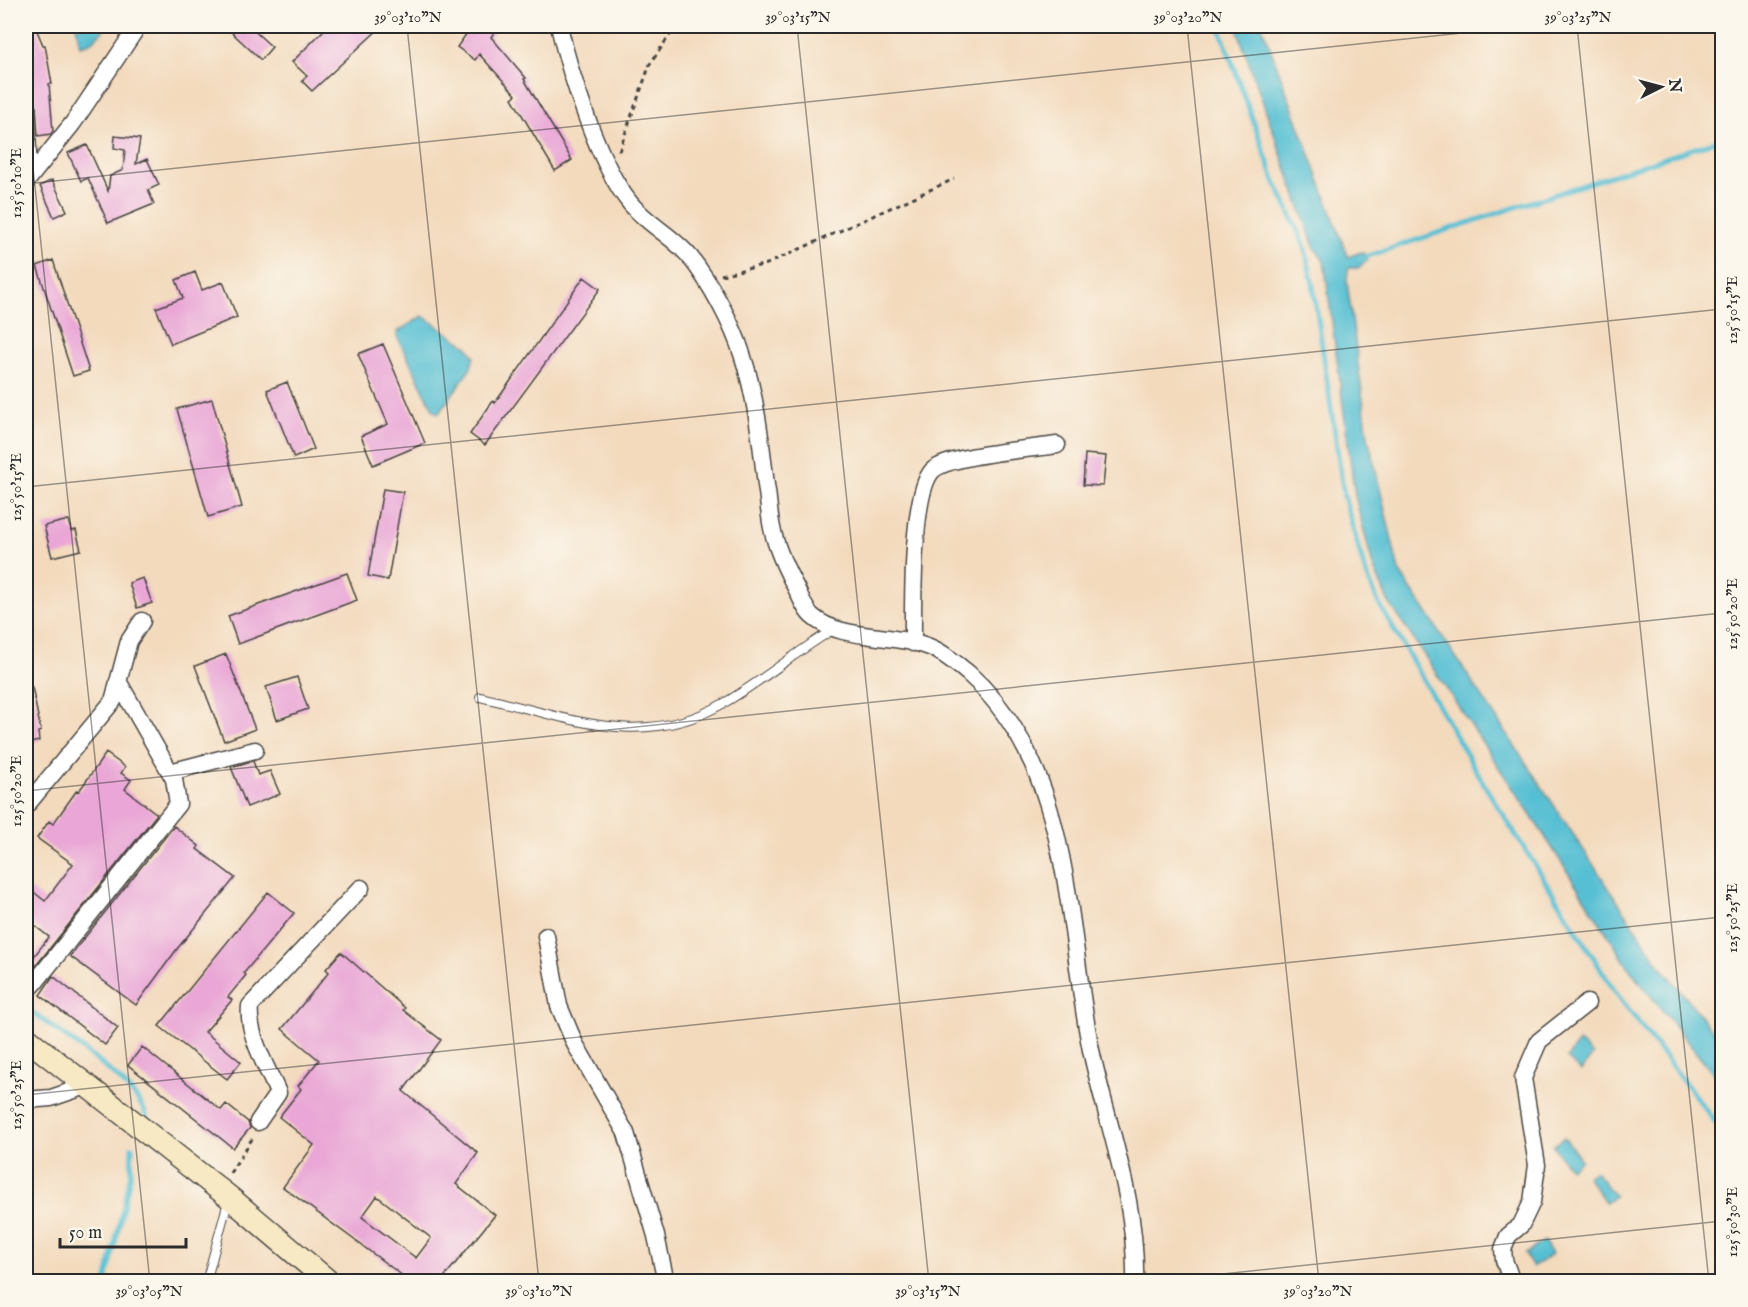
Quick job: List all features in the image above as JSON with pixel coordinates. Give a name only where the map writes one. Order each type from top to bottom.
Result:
[{"type":"street","points":[[27,180],[73,123],[138,26]]},
{"type":"street","points":[[559,26],[569,69],[612,173],[632,206],[690,256],[734,333],[743,357],[761,446],[773,534],[786,571],[810,615],[834,629],[933,648],[966,671],[998,703],[1023,741],[1051,811],[1083,1009],[1095,1066],[1128,1191],[1135,1237],[1135,1281]]},
{"type":"street","points":[[26,105],[27,180]]},
{"type":"street","points":[[913,644],[914,574],[923,492],[933,471],[951,460],[1057,445]]},
{"type":"street","points":[[26,806],[113,701],[129,641],[142,621]]},
{"type":"street","points":[[33,985],[178,804],[174,779],[118,681]]},
{"type":"street","points":[[170,772],[255,750]]},
{"type":"street","points":[[258,1122],[278,1093],[257,1045],[249,1016],[250,1006],[361,888]]},
{"type":"street","points":[[546,936],[559,1006],[575,1044],[626,1133],[656,1236],[666,1281]]},
{"type":"street","points":[[1512,1281],[1504,1260],[1503,1249],[1508,1236],[1521,1224],[1532,1202],[1537,1165],[1523,1078],[1539,1041],[1587,1003]]},
{"type":"street","points":[[26,1038],[224,1193],[330,1281]]},
{"type":"street","points":[[26,1100],[51,1098],[86,1086]]},
{"type":"lane","points":[[480,697],[582,723],[640,730],[685,722],[724,703],[795,652],[834,629]]},
{"type":"lane","points":[[206,1281],[224,1193]]},
{"type":"path","points":[[612,173],[650,64],[676,26]]},
{"type":"path","points":[[694,264],[721,275],[767,264],[954,179]]},
{"type":"path","points":[[224,1193],[253,1139],[258,1122]]},
{"type":"water","points":[[76,26],[108,26],[90,43],[80,46]]},
{"type":"water","points":[[1236,26],[1262,26],[1348,257],[1361,252],[1368,260],[1358,268],[1348,268],[1347,282],[1368,437],[1399,571],[1659,964],[1722,1042],[1722,1085],[1631,971],[1542,832],[1388,601],[1373,566],[1355,496],[1324,261],[1314,247]]},
{"type":"water","points":[[423,316],[468,347],[474,356],[471,368],[439,413],[434,411],[397,336],[397,332]]},
{"type":"water","points":[[1579,1042],[1593,1055],[1581,1071],[1567,1058]]},
{"type":"water","points":[[1564,1137],[1581,1160],[1570,1169],[1553,1146]]},
{"type":"water","points":[[1595,1171],[1615,1196],[1606,1203],[1587,1177]]},
{"type":"water","points":[[1544,1241],[1552,1254],[1533,1267],[1525,1254]]},
{"type":"building","points":[[26,26],[35,26],[45,45],[52,84],[49,84],[53,131],[51,134],[38,136],[36,105],[31,96],[26,60]]},
{"type":"building","points":[[225,26],[249,26],[272,47],[261,60]]},
{"type":"building","points":[[328,26],[382,26],[312,91],[302,81],[307,76],[292,62]]},
{"type":"building","points":[[472,26],[499,26],[491,37],[526,78],[524,79],[572,160],[555,171],[512,98],[516,95],[479,54],[475,60],[457,47]]},
{"type":"building","points":[[115,136],[140,139],[136,164],[147,159],[159,185],[148,190],[154,204],[108,223],[88,178],[81,181],[68,153],[87,145],[108,191],[110,176],[123,170],[125,150],[114,148]]},
{"type":"building","points":[[52,180],[67,211],[54,217],[40,186]]},
{"type":"building","points":[[53,260],[89,371],[73,376],[37,266]]},
{"type":"building","points":[[195,272],[202,290],[223,282],[237,317],[171,344],[156,308],[183,298],[176,280]]},
{"type":"building","points":[[584,277],[600,289],[485,445],[470,434],[493,401],[495,403]]},
{"type":"building","points":[[383,344],[425,443],[373,465],[361,436],[388,424],[358,354]]},
{"type":"building","points":[[287,382],[314,449],[294,458],[267,390]]},
{"type":"building","points":[[212,399],[242,507],[208,517],[177,409]]},
{"type":"building","points":[[1085,454],[1106,456],[1103,486],[1083,485]]},
{"type":"building","points":[[383,489],[403,492],[388,580],[368,576]]},
{"type":"building","points":[[69,520],[72,531],[76,530],[81,550],[52,557],[44,526]]},
{"type":"building","points":[[347,573],[357,600],[238,644],[228,616]]},
{"type":"building","points":[[143,578],[152,603],[137,608],[129,583]]},
{"type":"building","points":[[226,654],[255,729],[224,741],[195,666]]},
{"type":"building","points":[[297,677],[308,709],[277,720],[266,687]]},
{"type":"building","points":[[32,687],[41,731],[38,732],[39,741],[26,744],[26,688]]},
{"type":"building","points":[[106,753],[125,767],[121,773],[131,780],[125,789],[157,814],[26,978],[26,954],[32,959],[49,937],[26,919],[26,886],[45,901],[73,864],[37,838],[49,821],[53,824]]},
{"type":"building","points":[[253,761],[258,775],[270,771],[280,794],[247,807],[231,767]]},
{"type":"building","points":[[174,826],[199,846],[197,849],[235,878],[177,949],[136,1005],[70,956]]},
{"type":"building","points":[[268,892],[294,913],[244,973],[246,975],[228,997],[232,1000],[205,1032],[241,1062],[227,1079],[159,1026]]},
{"type":"building","points":[[341,952],[405,1008],[403,1010],[441,1040],[403,1091],[478,1153],[456,1184],[495,1215],[441,1281],[398,1281],[403,1276],[283,1187],[314,1145],[279,1117],[301,1089],[298,1086],[319,1060],[282,1029],[329,972],[326,969]],"holes":[[[377,1196],[431,1238],[416,1258],[362,1217]]]},
{"type":"building","points":[[53,976],[118,1028],[105,1045],[40,995]]},
{"type":"building","points":[[142,1047],[221,1110],[226,1104],[248,1122],[250,1128],[233,1148],[128,1065]]},
{"type":"waterway","points":[[1219,26],[1274,179],[1304,244],[1313,285],[1344,496],[1364,568],[1378,602],[1488,791],[1616,993],[1722,1131]]},
{"type":"waterway","points":[[1359,259],[1722,139]]},
{"type":"waterway","points":[[26,1008],[75,1043],[114,1075],[142,1106],[147,1119]]},
{"type":"waterway","points":[[106,1282],[131,1173],[132,1147]]}]
